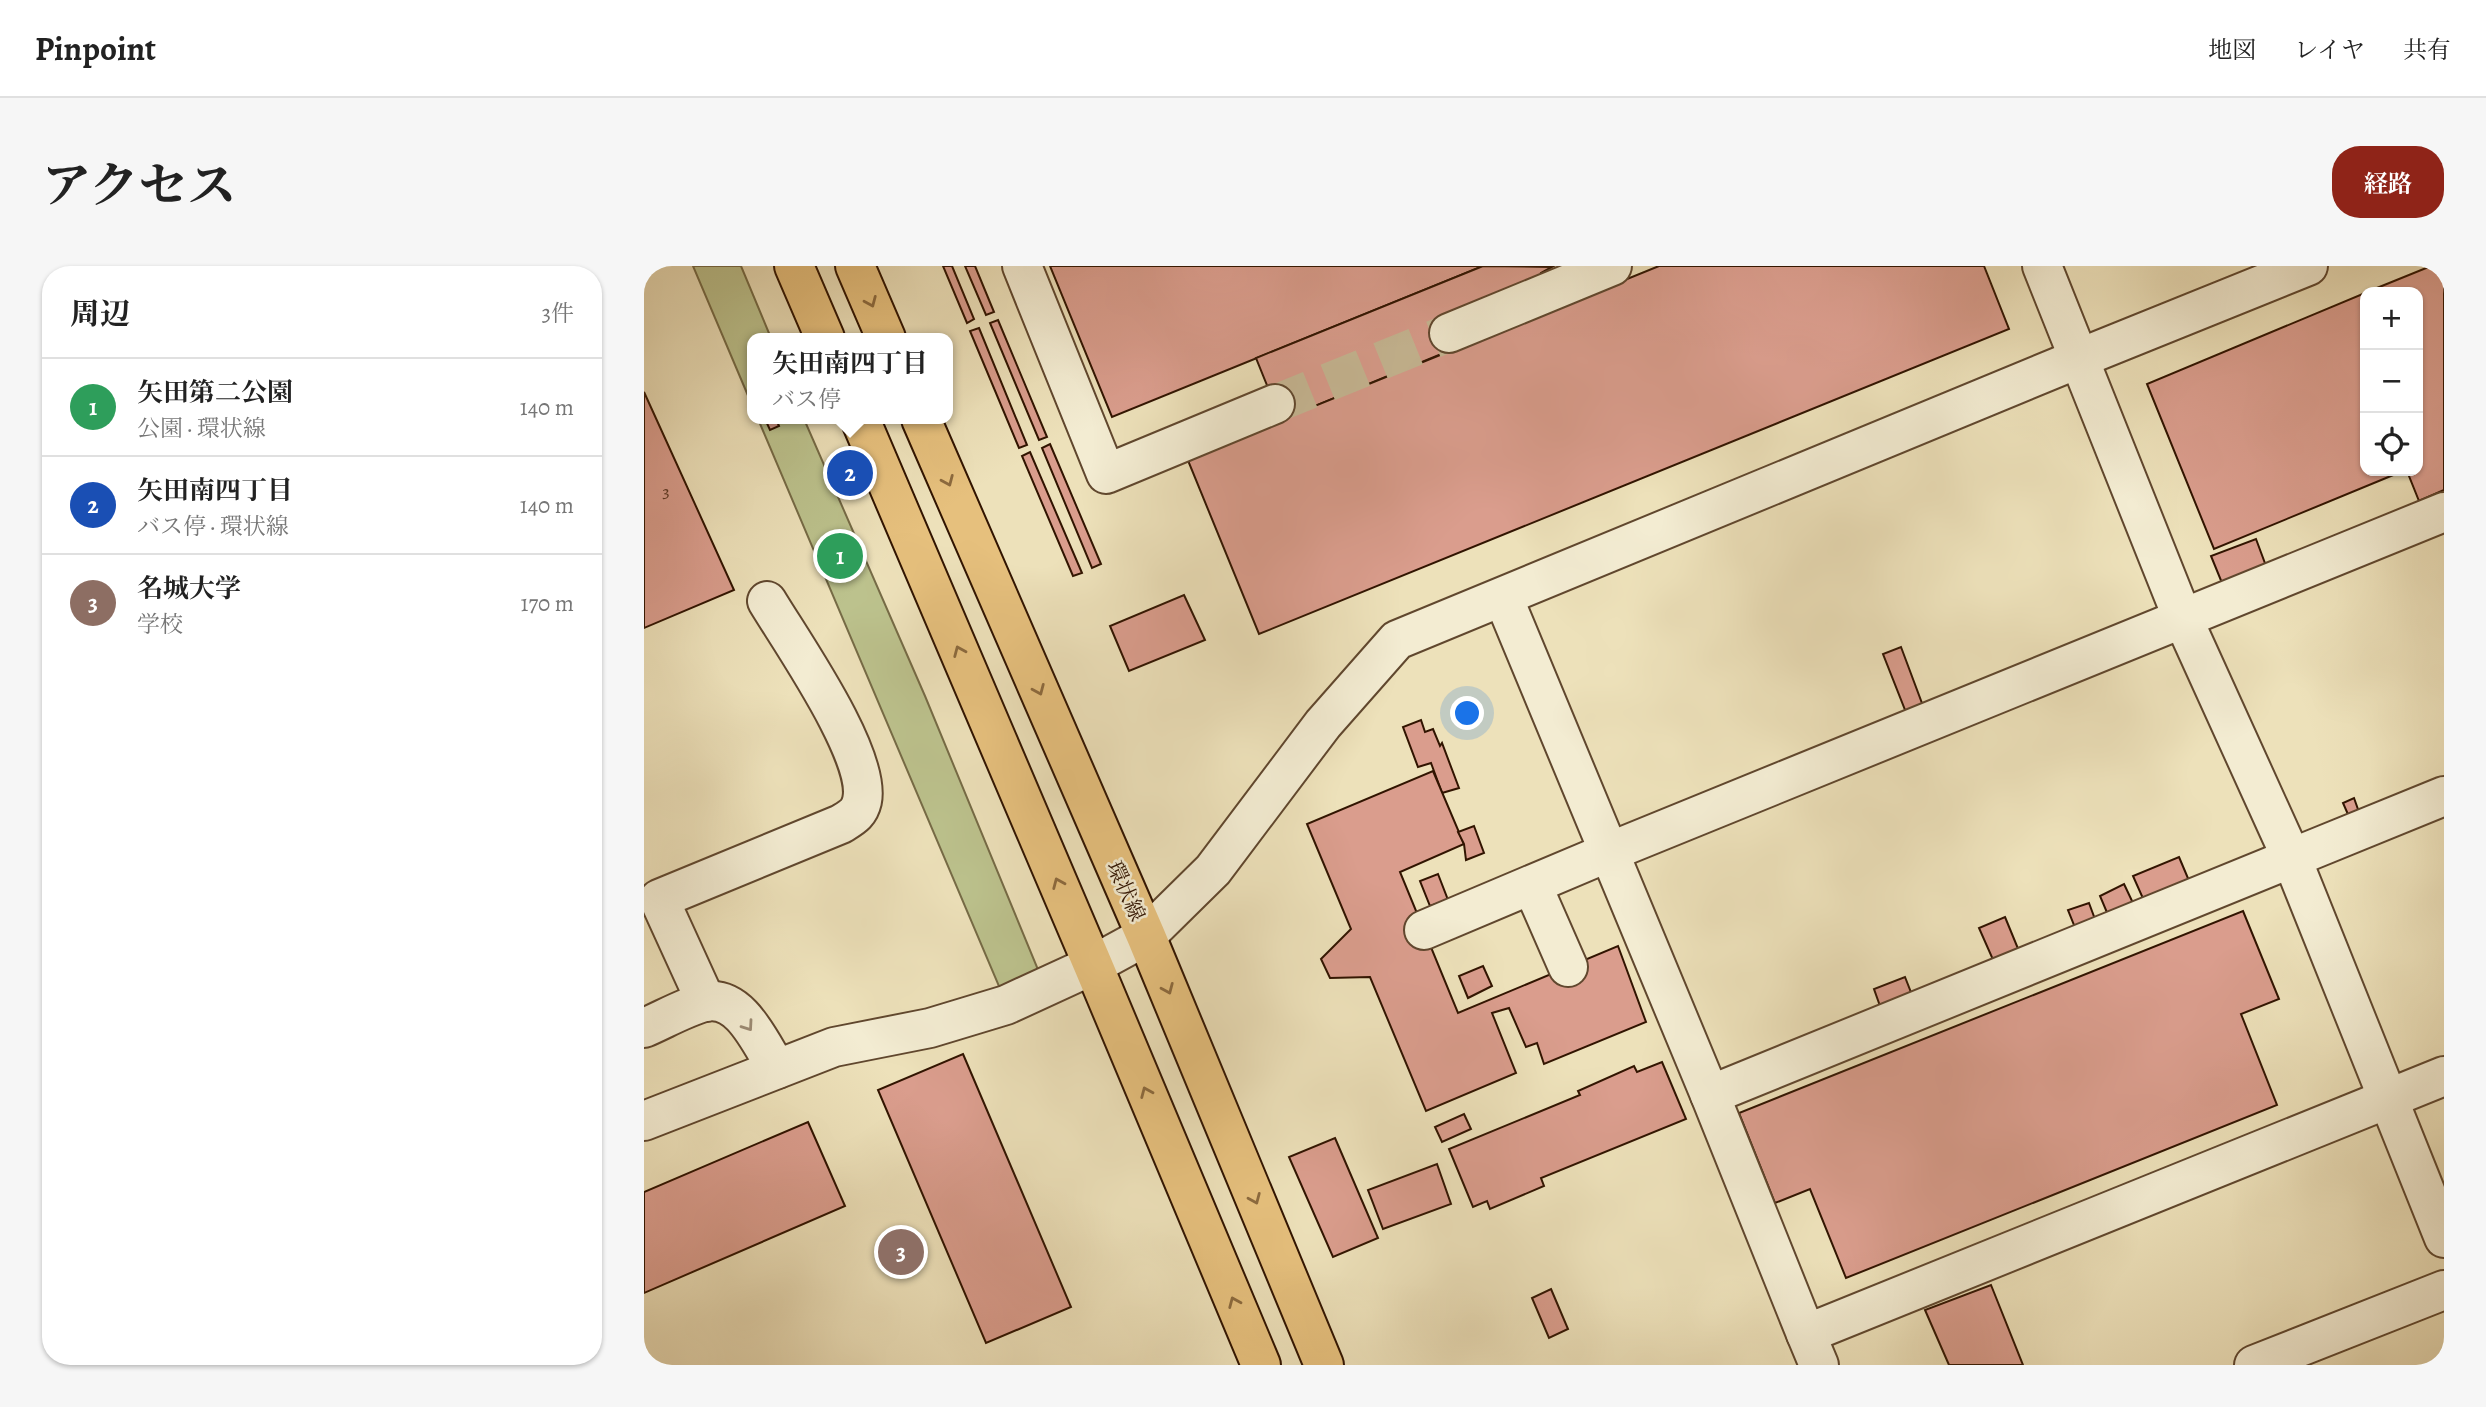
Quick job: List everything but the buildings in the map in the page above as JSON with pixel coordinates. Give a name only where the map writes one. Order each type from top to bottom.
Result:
[{"type":"main road","points":[[794,266],[823,333]]},
{"type":"main road","points":[[855,266],[884,333]]},
{"type":"main road","points":[[862,424],[1261,1365]]},
{"type":"main road","name":"環状線","points":[[923,424],[1146,936],[1324,1365]]},
{"type":"street","points":[[1022,266],[1106,474],[1275,404]]},
{"type":"street","points":[[1450,333],[1612,266]]},
{"type":"street","points":[[2042,266],[2183,619],[2292,859],[2441,1223]]},
{"type":"street","points":[[838,1068],[930,1028],[1006,1004],[1093,965],[1146,936],[1213,870],[1323,724],[1397,640],[2308,266]]},
{"type":"street","points":[[1424,930],[2444,512]]},
{"type":"street","points":[[1503,597],[1710,1095],[1812,1349],[2444,1076]]},
{"type":"street","points":[[706,1002],[659,899],[841,824],[857,814],[863,799],[862,780],[854,755],[817,679],[767,601]]},
{"type":"street","points":[[1710,1095],[2444,796]]},
{"type":"street","points":[[1532,885],[1568,967]]},
{"type":"street","points":[[644,1028],[706,1002],[722,1002],[734,1007],[777,1069]]},
{"type":"street","points":[[644,1121],[834,1047],[930,1028]]},
{"type":"street","points":[[2254,1365],[2444,1290]]},
{"type":"green space","points":[[693,266],[741,266],[769,333],[747,333],[747,393]]},
{"type":"green space","points":[[760,424],[806,424],[925,696],[1039,972],[1001,991]]},
{"type":"tunnel","points":[[1275,404],[1449,333]]},
{"type":"place","name":"矢田南四丁目","points":[[850,473]]},
{"type":"place","name":"矢田第二公園","points":[[840,556]]},
{"type":"place","name":"名城大学","points":[[901,1252]]}]
